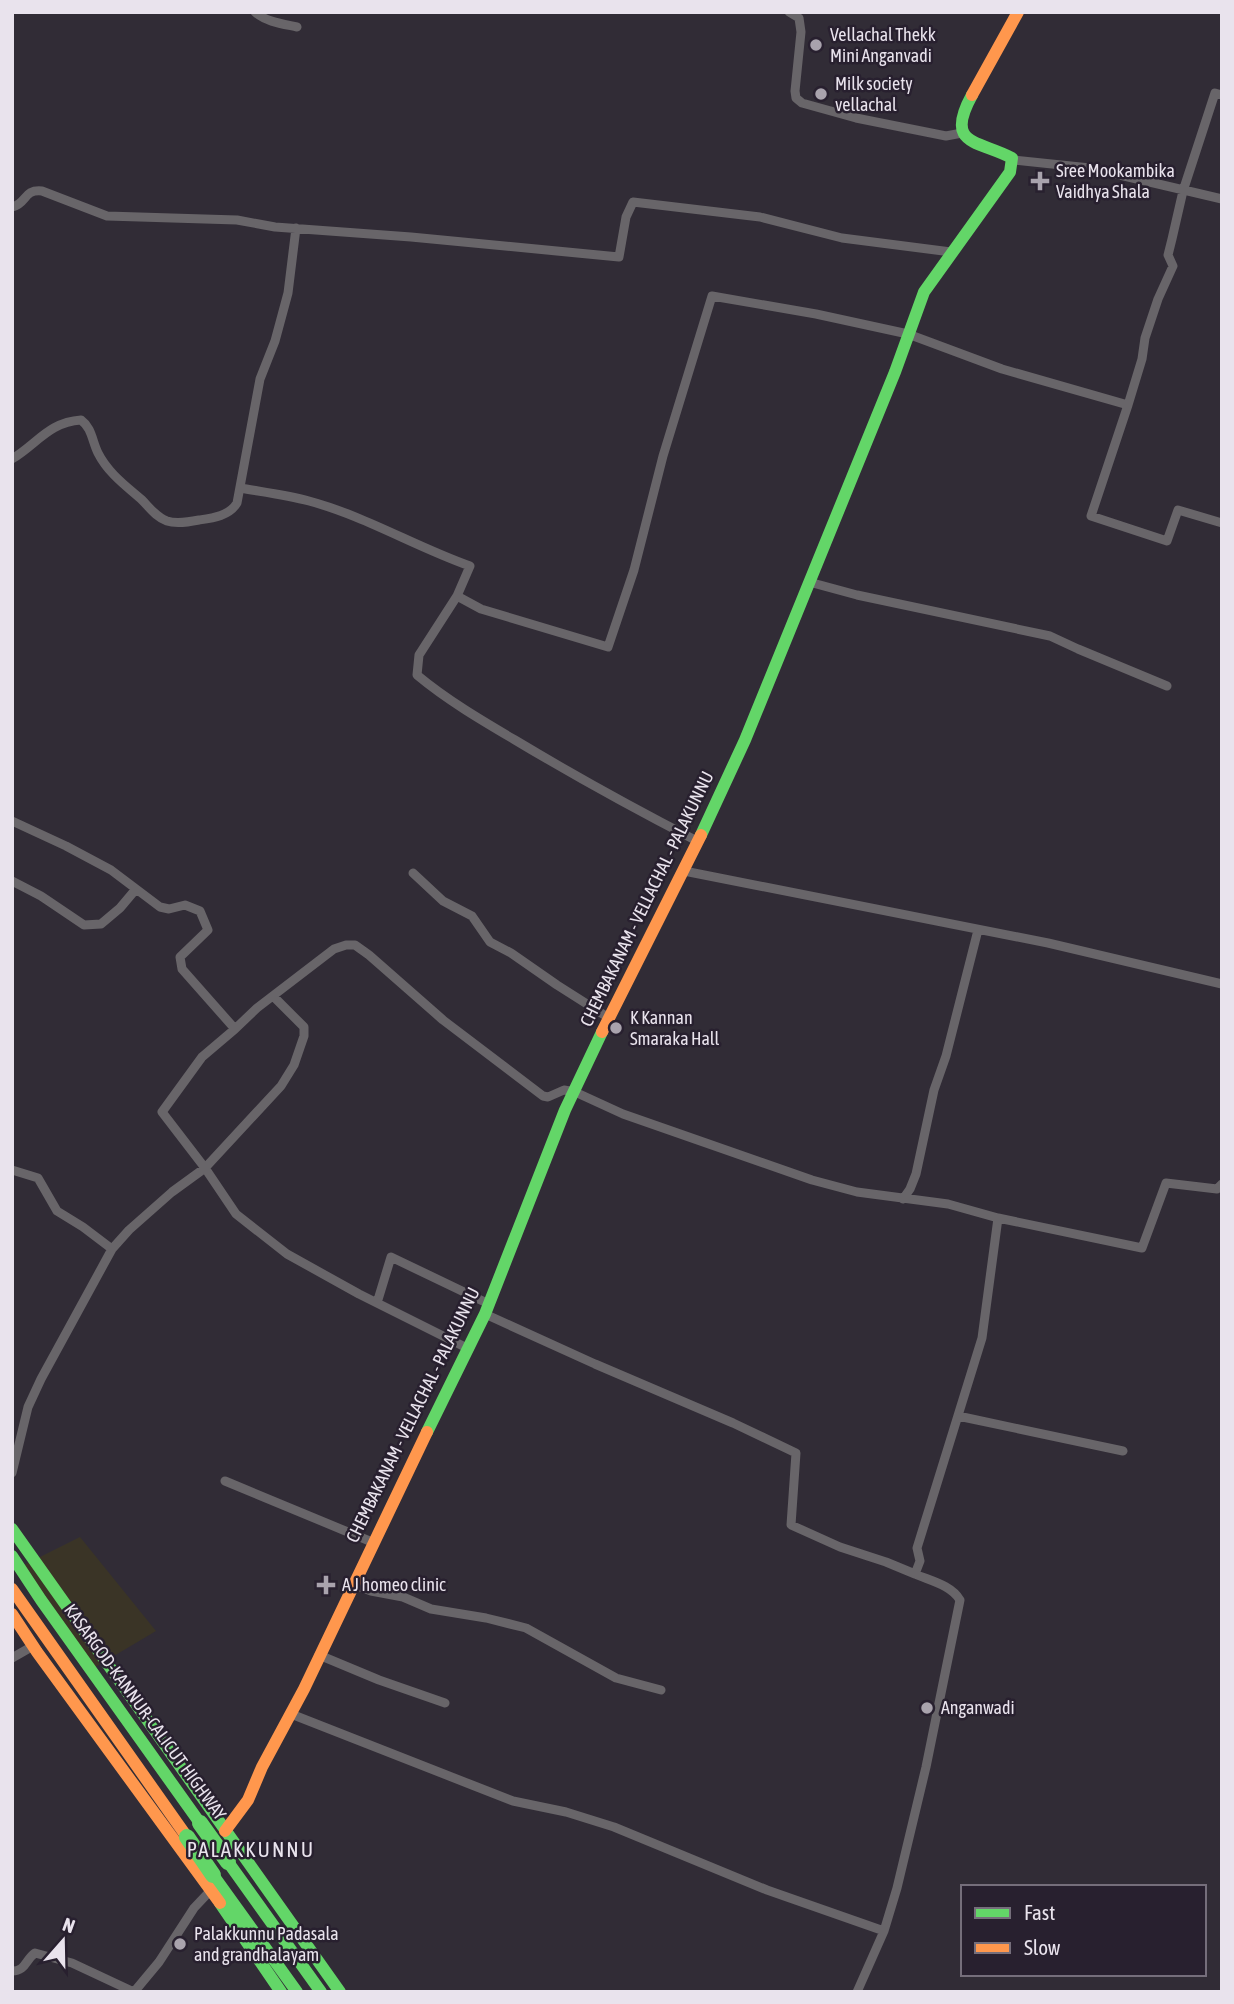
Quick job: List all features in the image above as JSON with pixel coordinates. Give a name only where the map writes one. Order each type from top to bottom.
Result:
[{"type":"main road","points":[[1013,160],[1007,155],[969,142],[962,133],[960,124],[963,111],[1018,12]]},
{"type":"main road","name":"CHEMBAKANAM - VELLACHAL - PALAKUNNU","points":[[225,1831],[248,1800],[262,1767],[329,1638],[352,1584],[436,1411],[469,1349],[555,1133],[609,1018],[684,872],[745,740],[842,505],[924,292],[1002,184],[1010,172],[1013,160]]},
{"type":"main road","points":[[12,1530],[340,1992]]},
{"type":"main road","name":"KASARGOD-KANNUR-CALICUT HIGHWAY","points":[[12,1556],[321,1992]]},
{"type":"main road","name":"KASARGOD-KANNUR-CALICUT HIGHWAY","points":[[12,1589],[187,1837],[212,1882],[297,1992]]},
{"type":"main road","points":[[12,1614],[33,1646],[212,1882],[281,1992]]},
{"type":"street","points":[[255,12],[269,20],[297,27]]},
{"type":"street","points":[[789,12],[799,18],[801,32],[795,91],[796,98],[802,103],[856,118],[946,136],[962,133]]},
{"type":"street","points":[[1222,95],[1215,93],[1183,191],[1168,255],[1173,266],[1149,325],[1128,405],[1091,516],[1167,541],[1178,510],[1222,523]]},
{"type":"street","points":[[1013,160],[1090,168],[1222,199]]},
{"type":"street","points":[[12,207],[18,206],[33,190],[107,216],[237,220],[275,227],[619,257],[626,217],[633,202],[760,217],[842,238],[951,252]]},
{"type":"street","points":[[12,459],[58,425],[81,420],[85,422],[92,434],[96,450],[112,473],[159,517],[169,522],[188,522],[217,517],[233,510],[237,503],[260,379],[275,341],[288,293],[296,228]]},
{"type":"street","points":[[457,596],[481,609],[608,647],[634,570],[663,456],[712,296],[816,314],[908,334],[1002,369],[1128,405]]},
{"type":"street","points":[[240,488],[310,502],[354,517],[470,566],[457,596],[419,655],[417,675],[439,694],[543,757],[697,841]]},
{"type":"street","points":[[809,582],[857,595],[1050,636],[1167,686]]},
{"type":"street","points":[[12,821],[111,870],[160,907],[169,909],[185,905],[200,911],[208,930],[180,957],[182,969],[235,1028]]},
{"type":"street","points":[[684,872],[1048,943],[1222,984]]},
{"type":"street","points":[[413,873],[443,901],[472,916],[490,943],[512,953],[609,1018]]},
{"type":"street","points":[[12,881],[41,895],[84,925],[101,924],[120,908],[136,889]]},
{"type":"street","points":[[903,1199],[916,1174],[934,1090],[946,1056],[978,930]]},
{"type":"street","points":[[469,1349],[287,1254],[236,1214],[162,1112],[202,1057],[257,1008],[334,949],[346,945],[355,945],[369,955],[443,1020],[543,1096],[548,1097],[564,1090],[575,1092],[623,1114],[812,1180],[857,1192],[948,1203],[998,1218],[1142,1248],[1166,1183],[1217,1189],[1222,1184]]},
{"type":"street","points":[[12,1473],[28,1408],[40,1379],[112,1250],[129,1230],[172,1192],[205,1168],[281,1086],[294,1065],[304,1036],[304,1027],[273,996]]},
{"type":"street","points":[[12,1170],[38,1178],[57,1212],[83,1227],[112,1250]]},
{"type":"street","points":[[915,1574],[920,1561],[917,1548],[982,1338],[998,1218]]},
{"type":"street","points":[[377,1303],[391,1257],[487,1309],[796,1453],[791,1525],[956,1593],[960,1600],[926,1767],[897,1888],[884,1931],[857,1992]]},
{"type":"street","points":[[958,1416],[1123,1451]]},
{"type":"street","points":[[225,1481],[372,1542]]},
{"type":"street","points":[[352,1584],[403,1597],[431,1609],[526,1628],[616,1678],[661,1690]]},
{"type":"street","points":[[12,1658],[33,1646]]},
{"type":"street","points":[[319,1655],[445,1703]]},
{"type":"street","points":[[291,1714],[472,1786],[513,1801],[566,1812],[614,1827],[767,1890],[884,1931]]},
{"type":"street","points":[[12,1971],[19,1971],[35,1953],[72,1963],[134,1992],[159,1962],[212,1882]]},
{"type":"shaded area","points":[[80,1537],[156,1631],[92,1669],[20,1567]]},
{"type":"traffic: fast","points":[[701,835],[745,740],[895,372],[924,292],[1010,172],[1012,158],[977,144],[963,133],[964,112],[972,95]]},
{"type":"traffic: fast","points":[[427,1432],[485,1314],[565,1110],[602,1032]]},
{"type":"traffic: fast","points":[[12,1529],[340,1992]]},
{"type":"traffic: fast","points":[[12,1556],[200,1823]]},
{"type":"traffic: fast","points":[[200,1823],[228,1862]]},
{"type":"traffic: fast","points":[[187,1837],[213,1875]]},
{"type":"traffic: fast","points":[[228,1862],[321,1992]]},
{"type":"traffic: fast","points":[[213,1875],[297,1992]]},
{"type":"traffic: fast","points":[[220,1903],[281,1992]]},
{"type":"traffic: slow","points":[[972,95],[1018,12]]},
{"type":"traffic: slow","points":[[602,1032],[701,835]]},
{"type":"traffic: slow","points":[[225,1831],[248,1800],[427,1432]]},
{"type":"traffic: slow","points":[[12,1589],[187,1837]]},
{"type":"traffic: slow","points":[[12,1614],[220,1903]]},
{"type":"place","name":"Vellachal Thekk Mini Anganvadi","points":[[816,45]]},
{"type":"place","name":"Milk society vellachal","points":[[821,94]]},
{"type":"place","name":"Sree Mookambika Vaidhya Shala","points":[[1040,181]]},
{"type":"place","name":"K Kannan Smaraka Hall","points":[[616,1028]]},
{"type":"place","name":"A J homeo clinic","points":[[326,1585]]},
{"type":"place","name":"Anganwadi","points":[[927,1708]]},
{"type":"place","name":"Palakkunnu Padasala and grandhalayam","points":[[180,1944]]},
{"type":"district","name":"PALAKKUNNU","points":[[251,1850]]}]
